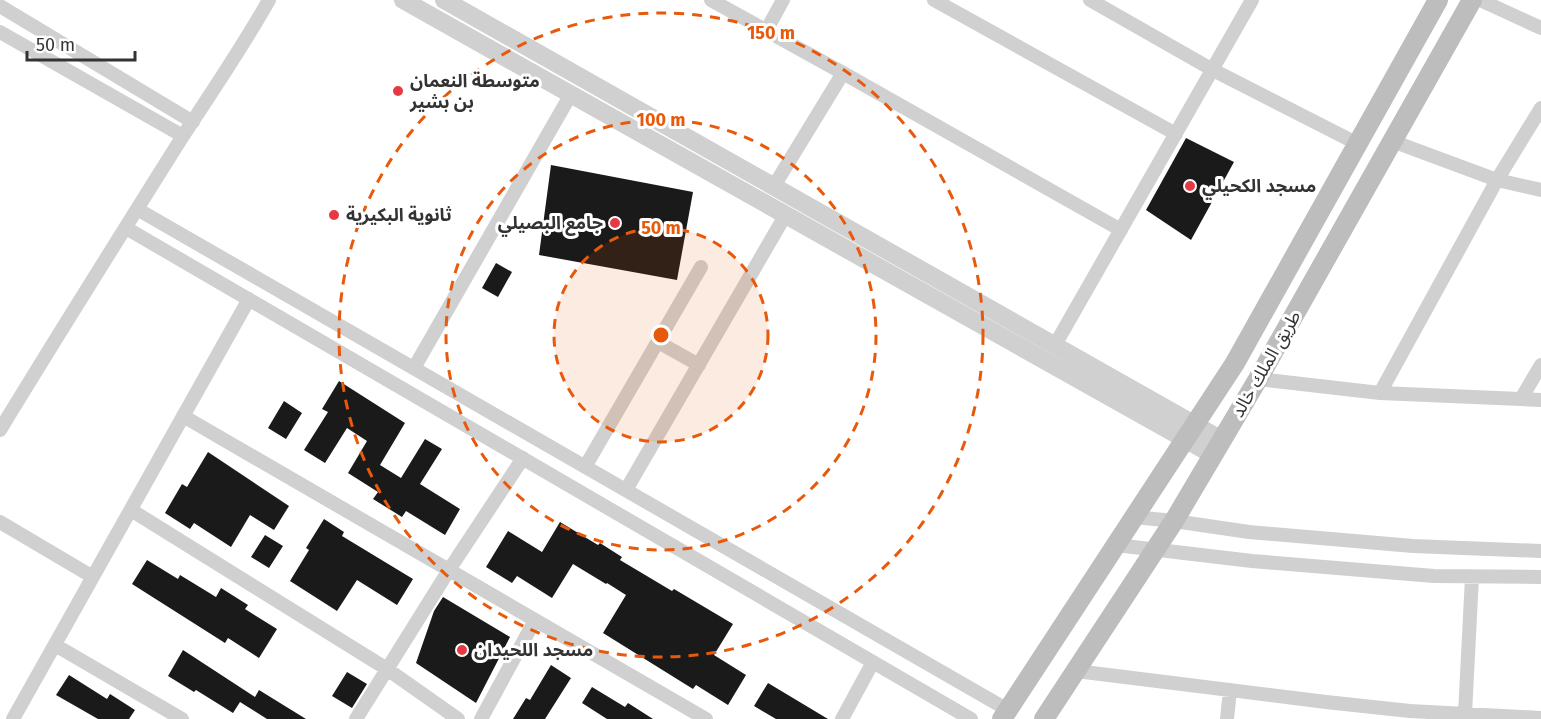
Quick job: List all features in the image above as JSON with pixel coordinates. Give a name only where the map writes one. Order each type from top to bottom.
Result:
[{"type":"main road","points":[[1005,714],[1234,363],[1438,0]]},
{"type":"main road","name":"طريق الملك خالد","points":[[1044,719],[1174,521],[1218,448],[1472,0]]},
{"type":"street","points":[[0,430],[4,415],[249,36],[269,0]]},
{"type":"street","points":[[403,0],[786,214],[1190,431]]},
{"type":"street","points":[[444,0],[1055,345],[1218,448]]},
{"type":"street","points":[[711,0],[1121,230]]},
{"type":"street","points":[[766,31],[783,0]]},
{"type":"street","points":[[934,0],[1176,134]]},
{"type":"street","points":[[1090,0],[1213,70],[1358,144]]},
{"type":"street","points":[[1480,0],[1541,28]]},
{"type":"street","points":[[1055,345],[1213,70],[1248,2]]},
{"type":"street","points":[[0,6],[193,122]]},
{"type":"street","points":[[0,32],[183,136]]},
{"type":"street","points":[[774,186],[843,73]]},
{"type":"street","points":[[414,368],[571,94]]},
{"type":"street","points":[[1380,393],[1497,180],[1541,108]]},
{"type":"street","points":[[1392,141],[1497,180],[1541,190]]},
{"type":"street","points":[[137,209],[585,466],[1005,714]]},
{"type":"street","points":[[626,490],[786,214]]},
{"type":"street","points":[[126,228],[971,719]]},
{"type":"street","points":[[585,466],[701,267]]},
{"type":"street","points":[[14,719],[249,299]]},
{"type":"street","points":[[658,342],[699,365]]},
{"type":"street","points":[[1521,399],[1541,365]]},
{"type":"street","points":[[1258,379],[1380,393],[1541,400]]},
{"type":"street","points":[[183,416],[706,719]]},
{"type":"street","points":[[356,719],[449,570],[523,458]]},
{"type":"street","points":[[131,510],[387,669],[458,719]]},
{"type":"street","points":[[1134,517],[1249,532],[1413,546],[1541,551]]},
{"type":"street","points":[[0,522],[93,577]]},
{"type":"street","points":[[1116,545],[1374,572],[1434,576],[1541,577]]},
{"type":"street","points":[[1465,714],[1472,577]]},
{"type":"street","points":[[481,719],[535,620]]},
{"type":"street","points":[[55,645],[182,719]]},
{"type":"street","points":[[842,719],[873,662]]},
{"type":"street","points":[[1076,671],[1410,711],[1541,718]]},
{"type":"street","points":[[1227,719],[1230,690]]},
{"type":"building","name":"مسجد الكحيلي","points":[[1186,138],[1234,162],[1191,240],[1146,210]]},
{"type":"building","name":"جامع البصيلي","points":[[551,165],[693,192],[677,280],[539,255]]},
{"type":"building","points":[[496,263],[512,272],[498,297],[482,288]]},
{"type":"building","points":[[339,381],[405,423],[380,465],[401,478],[425,439],[442,449],[420,484],[460,509],[445,535],[406,511],[402,517],[373,499],[378,492],[348,473],[367,441],[347,428],[325,463],[304,450],[328,412],[322,409]]},
{"type":"building","points":[[284,401],[302,413],[286,439],[268,428]]},
{"type":"building","points":[[208,452],[289,506],[274,530],[250,515],[231,547],[194,523],[190,529],[165,513],[182,484],[187,487]]},
{"type":"building","points":[[324,519],[344,532],[342,536],[413,579],[397,605],[357,580],[337,611],[290,581],[309,550],[306,548]]},
{"type":"building","points":[[560,522],[598,545],[600,543],[622,557],[620,560],[672,591],[674,589],[733,624],[714,655],[746,675],[728,705],[696,685],[693,689],[603,633],[626,595],[607,583],[573,564],[552,598],[517,576],[512,583],[486,567],[508,531],[542,552]]},
{"type":"building","points":[[265,535],[283,546],[269,568],[251,557]]},
{"type":"building","points":[[147,560],[178,579],[180,575],[216,597],[221,588],[248,605],[245,609],[277,629],[259,658],[228,638],[225,643],[132,584]]},
{"type":"building","name":"مسجد اللحيدان","points":[[443,597],[510,637],[476,703],[416,663],[434,611]]},
{"type":"building","points":[[183,650],[255,697],[259,690],[306,719],[267,719],[240,702],[233,713],[196,690],[194,692],[168,676]]},
{"type":"building","points":[[551,665],[571,678],[545,719],[513,719],[526,698],[530,700]]},
{"type":"building","points":[[347,672],[367,684],[352,708],[332,696]]},
{"type":"building","points":[[69,675],[107,699],[110,694],[135,710],[129,719],[98,719],[56,695]]},
{"type":"building","points":[[768,683],[828,719],[776,719],[754,706]]},
{"type":"building","points":[[592,687],[625,707],[628,703],[653,719],[607,719],[582,703]]},
{"type":"place","name":"متوسطة النعمان بن بشير","points":[[398,91]]},
{"type":"place","name":"مسجد الكحيلي","points":[[1190,186]]},
{"type":"place","name":"ثانوية البكيرية","points":[[334,215]]},
{"type":"place","name":"جامع البصيلي","points":[[615,223]]},
{"type":"place","name":"مسجد اللحيدان","points":[[462,650]]}]
